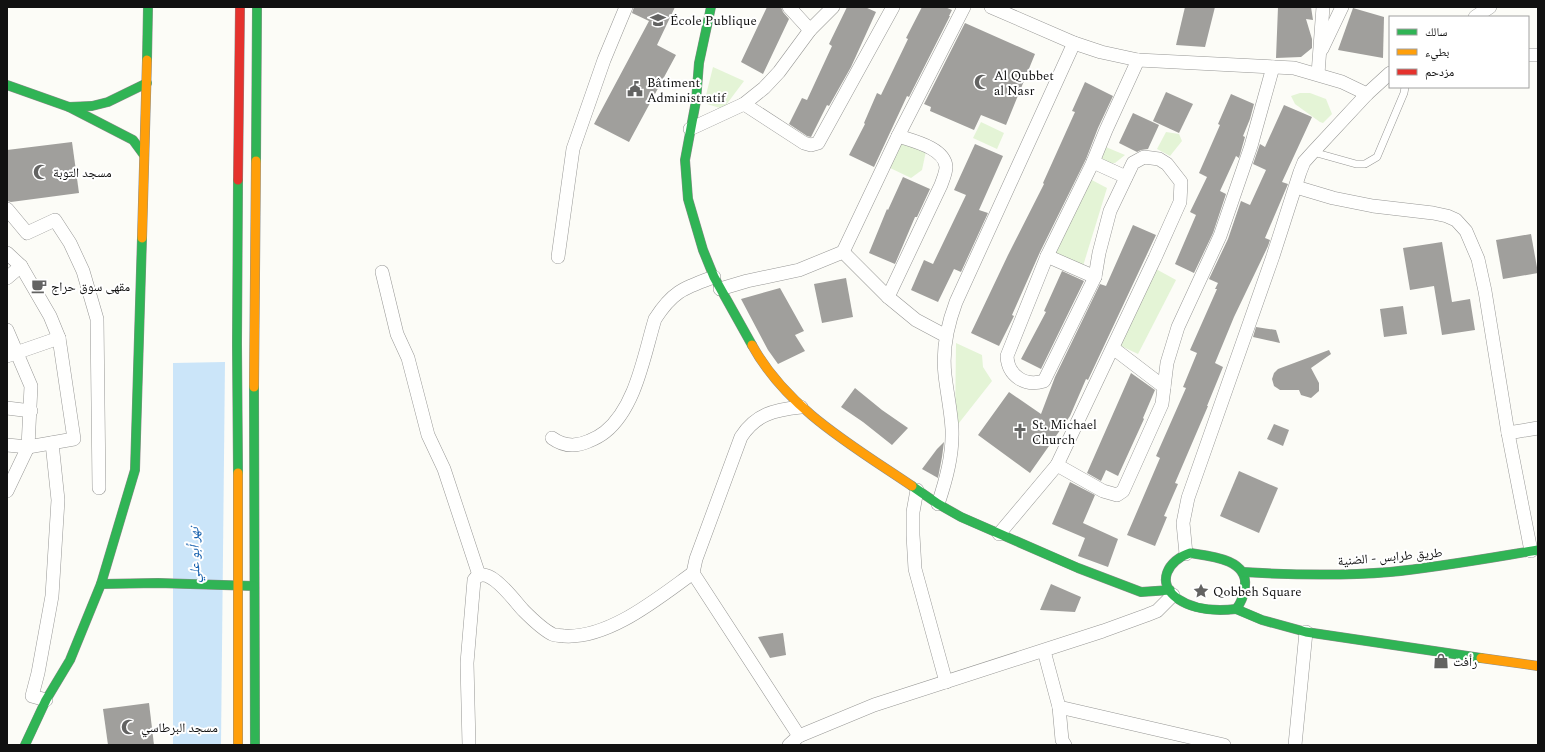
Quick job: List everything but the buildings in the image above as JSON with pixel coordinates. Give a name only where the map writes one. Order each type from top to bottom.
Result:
[{"type":"main road","points":[[25,745],[46,700],[70,660],[101,584],[135,470],[148,7]]},
{"type":"main road","points":[[238,745],[239,586],[237,344],[240,7]]},
{"type":"main road","points":[[255,745],[254,344],[257,7]]},
{"type":"main road","points":[[711,7],[700,63],[696,101],[685,160],[688,199],[703,250],[714,277],[754,350],[775,380],[801,407],[821,424],[938,504],[961,517],[1078,568],[1141,592],[1172,593]]},
{"type":"main road","points":[[69,107],[92,106],[108,102],[147,83]]},
{"type":"main road","points":[[7,85],[69,107],[134,140],[144,155]]},
{"type":"main road","name":"طريق طرابس - الضنية","points":[[1243,572],[1276,575],[1345,574],[1409,570],[1535,551]]},
{"type":"main road","points":[[1236,609],[1244,597],[1246,578],[1237,566],[1198,554],[1186,554],[1178,557],[1169,566],[1166,579],[1172,593],[1180,600],[1200,608],[1214,610],[1236,609],[1275,625],[1306,632],[1538,666]]},
{"type":"main road","points":[[101,584],[255,586]]},
{"type":"street","points":[[558,257],[573,149],[604,60],[626,7]]},
{"type":"street","points":[[789,7],[810,30]]},
{"type":"street","points":[[690,129],[744,104],[764,88],[779,72],[810,30],[833,7]]},
{"type":"street","points":[[744,104],[804,143],[811,146],[818,142],[893,7]]},
{"type":"street","points":[[720,289],[747,281],[799,270],[843,252],[898,136],[964,7]]},
{"type":"street","points":[[991,7],[1074,44],[1101,52],[1138,60],[1294,68],[1342,82],[1367,94]]},
{"type":"street","points":[[1318,74],[1323,7]]},
{"type":"street","points":[[1319,56],[1342,7]]},
{"type":"street","points":[[1476,16],[1490,7]]},
{"type":"street","points":[[938,504],[946,480],[951,449],[951,411],[945,374],[944,355],[950,319],[956,302],[1074,44]]},
{"type":"street","points":[[999,534],[1057,465],[1180,202],[1180,182],[1167,164],[1159,158],[1144,157],[1133,163],[1110,211],[1099,253],[1095,277],[1044,381],[1037,383],[1022,381],[1015,376],[1011,370],[1007,356],[1047,256],[1093,162],[1138,60]]},
{"type":"street","points":[[1057,465],[1103,491],[1117,495],[1122,491],[1162,404],[1167,363],[1178,327],[1220,236],[1251,146],[1273,67]]},
{"type":"street","points":[[1186,554],[1183,523],[1188,498],[1302,167],[1313,152],[1367,94],[1389,74]]},
{"type":"street","points":[[888,297],[941,185],[946,166],[941,154],[933,149],[898,136]]},
{"type":"street","points":[[1093,162],[1126,177]]},
{"type":"street","points":[[1296,187],[1332,198],[1373,206],[1447,216],[1456,220],[1466,231],[1478,259],[1485,291],[1508,433],[1535,551]]},
{"type":"street","points":[[7,209],[27,233],[55,220],[70,243],[84,271],[97,319],[99,488]]},
{"type":"street","points":[[843,252],[888,297],[916,320],[946,336]]},
{"type":"street","points":[[7,253],[21,266],[50,316],[59,338],[74,439],[28,447],[7,445]]},
{"type":"street","points":[[1047,256],[1095,277]]},
{"type":"street","points":[[7,278],[21,266]]},
{"type":"street","points":[[382,272],[398,334],[408,358],[428,435],[444,469],[479,575]]},
{"type":"street","points":[[552,438],[560,444],[583,444],[604,433],[612,426],[628,403],[655,319],[661,310],[678,292],[714,277]]},
{"type":"street","points":[[7,330],[12,354],[31,386],[31,411],[28,447],[7,492]]},
{"type":"street","points":[[12,354],[59,338]]},
{"type":"street","points":[[1113,348],[1164,387]]},
{"type":"street","points":[[469,745],[467,663],[474,580],[479,575],[485,575],[498,582],[524,612],[553,635],[574,636],[601,630],[625,618],[661,596],[693,573],[696,559],[741,437],[748,426],[760,417],[773,411],[801,407]]},
{"type":"street","points":[[7,408],[31,411]]},
{"type":"street","points":[[1508,433],[1538,428]]},
{"type":"street","points":[[46,700],[32,696],[38,673],[52,596],[58,500],[52,443]]},
{"type":"street","points":[[917,490],[913,512],[912,535],[915,569],[946,682]]},
{"type":"street","points":[[693,573],[799,736]]},
{"type":"street","points":[[789,745],[799,736],[874,705],[1103,631],[1147,615],[1160,608],[1172,593]]},
{"type":"street","points":[[1295,745],[1306,632]]},
{"type":"street","points":[[1044,650],[1050,678],[1059,707],[1062,740],[1065,745]]},
{"type":"street","points":[[1059,707],[1224,745]]},
{"type":"lane","points":[[1313,152],[1356,164],[1365,164],[1377,157],[1405,88]]},
{"type":"green space","points":[[713,67],[744,81],[723,109],[704,103]]},
{"type":"green space","points":[[1300,93],[1310,93],[1326,99],[1332,114],[1323,123],[1320,122],[1295,104],[1291,96]]},
{"type":"green space","points":[[981,122],[1004,133],[997,149],[973,138]]},
{"type":"green space","points":[[1166,132],[1179,134],[1182,141],[1170,156],[1157,149]]},
{"type":"green space","points":[[899,139],[926,151],[922,170],[911,178],[886,166]]},
{"type":"green space","points":[[1101,145],[1125,155],[1115,163],[1104,163],[1097,156]]},
{"type":"green space","points":[[1088,178],[1107,188],[1083,266],[1053,252]]},
{"type":"green space","points":[[1156,269],[1176,280],[1138,354],[1119,345]]},
{"type":"green space","points":[[956,343],[982,355],[983,367],[992,381],[955,428]]},
{"type":"water","name":"نهر أبو علي","points":[[225,362],[221,745],[173,745],[173,363]]},
{"type":"traffic: fast","points":[[147,60],[148,7]]},
{"type":"traffic: fast","points":[[256,161],[257,7]]},
{"type":"traffic: fast","points":[[711,7],[699,63],[696,101],[685,160],[688,199],[703,250],[714,277],[752,345]]},
{"type":"traffic: fast","points":[[69,107],[92,106],[108,102],[147,83]]},
{"type":"traffic: fast","points":[[7,85],[69,107],[133,140],[144,155]]},
{"type":"traffic: fast","points":[[238,180],[238,473]]},
{"type":"traffic: fast","points":[[25,745],[46,700],[70,660],[101,584],[135,470],[142,238]]},
{"type":"traffic: fast","points":[[254,387],[255,745]]},
{"type":"traffic: fast","points":[[912,486],[938,504],[961,517],[1078,568],[1141,592],[1170,590]]},
{"type":"traffic: fast","points":[[1243,572],[1316,575],[1390,572],[1446,565],[1538,550]]},
{"type":"traffic: fast","points":[[1190,553],[1226,560],[1234,564],[1240,570],[1244,577],[1245,586],[1240,604],[1236,609],[1214,610],[1198,608],[1184,603],[1171,593],[1167,586],[1166,579],[1170,566],[1182,556],[1190,553]]},
{"type":"traffic: fast","points":[[101,584],[158,583],[254,586]]},
{"type":"traffic: fast","points":[[1236,609],[1262,620],[1306,632],[1481,658]]},
{"type":"traffic: slow","points":[[142,238],[147,60]]},
{"type":"traffic: slow","points":[[254,387],[256,161]]},
{"type":"traffic: slow","points":[[752,345],[767,368],[783,388],[802,407],[845,441],[912,486]]},
{"type":"traffic: slow","points":[[238,473],[238,745]]},
{"type":"traffic: slow","points":[[1481,658],[1538,666]]},
{"type":"traffic: jam","points":[[238,180],[240,7]]},
{"type":"place","name":"École Publique","points":[[658,20]]},
{"type":"place","name":"Al Qubbet al Nasr","points":[[982,82]]},
{"type":"place","name":"Bâtiment Administratif","points":[[635,89]]},
{"type":"place","name":"مسجد التوبة","points":[[41,172]]},
{"type":"place","name":"مقهى سوق حراج","points":[[39,286]]},
{"type":"place","name":"St. Michael Church","points":[[1020,431]]},
{"type":"place","name":"Qobbeh Square","points":[[1201,591]]},
{"type":"place","name":"رأفت","points":[[1441,661]]},
{"type":"place","name":"مسجد البرطاسي","points":[[129,727]]}]
